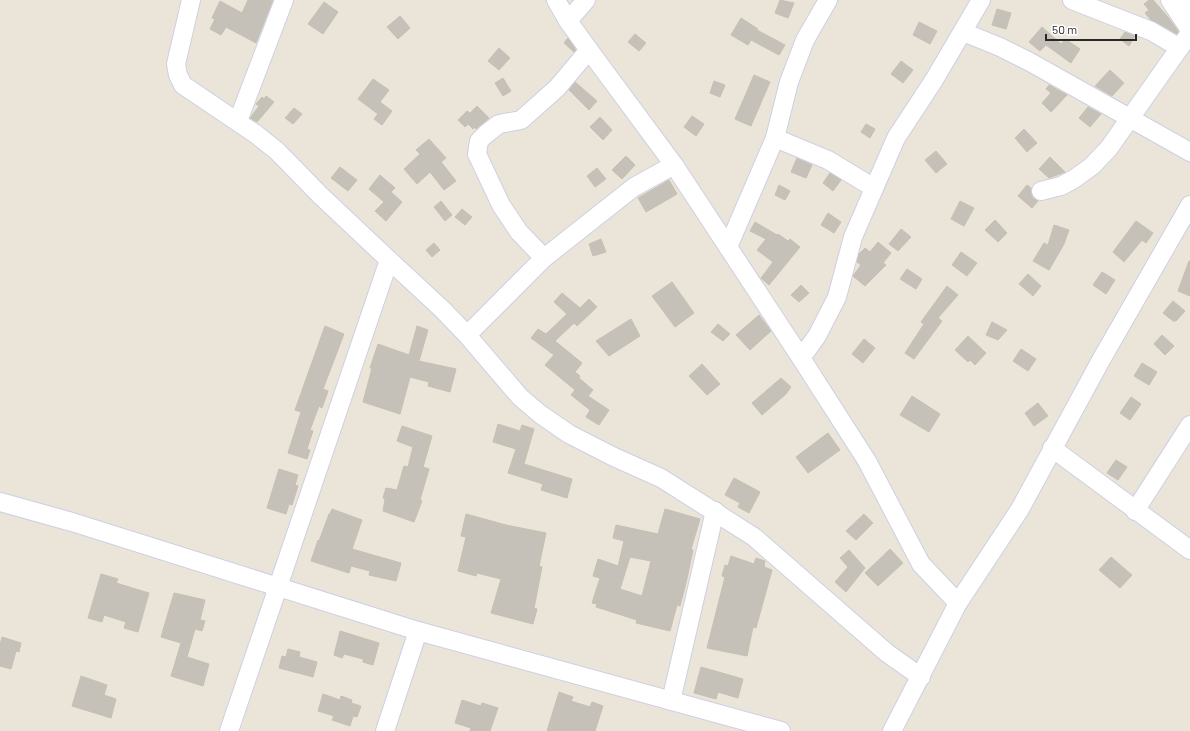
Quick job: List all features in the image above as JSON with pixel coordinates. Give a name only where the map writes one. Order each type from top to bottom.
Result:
[{"type":"street","points":[[191,0],[176,64],[178,75],[183,85],[238,121],[277,151],[320,195],[467,335],[520,397],[540,414],[569,434],[614,457],[661,478],[754,537],[887,653],[921,677]]},
{"type":"street","points":[[238,121],[284,0]]},
{"type":"street","points":[[556,0],[568,21],[674,165],[801,358],[867,461],[922,564],[933,578],[958,603]]},
{"type":"street","points":[[568,21],[586,0]]},
{"type":"street","points":[[728,247],[775,138],[789,82],[804,40],[828,0]]},
{"type":"street","points":[[801,358],[817,336],[836,296],[853,237],[896,138],[963,32],[980,0]]},
{"type":"street","points":[[1072,0],[1151,31],[1180,48]]},
{"type":"street","points":[[1170,0],[1188,29]]},
{"type":"street","points":[[1041,191],[1061,186],[1092,166],[1109,148],[1180,48],[1188,29],[1188,0]]},
{"type":"street","points":[[963,32],[1000,47],[1190,152]]},
{"type":"street","points":[[544,258],[519,232],[501,205],[477,154],[476,147],[478,142],[486,134],[499,124],[522,120],[556,88],[589,50]]},
{"type":"street","points":[[775,138],[828,160],[874,188]]},
{"type":"street","points":[[467,335],[544,258],[634,187],[674,165]]},
{"type":"street","points":[[892,731],[958,603],[1020,509],[1052,448],[1190,205]]},
{"type":"street","points":[[229,731],[389,260]]},
{"type":"street","points":[[1135,511],[1190,425]]},
{"type":"street","points":[[1052,448],[1135,511],[1190,550]]},
{"type":"street","points":[[0,502],[72,522],[418,631],[781,731]]},
{"type":"street","points":[[671,701],[715,511]]},
{"type":"street","points":[[385,731],[418,631]]},
{"type":"building","points":[[248,0],[273,0],[256,43],[226,27],[221,35],[210,29],[215,19],[212,18],[220,1],[242,13]]},
{"type":"building","points":[[780,0],[794,3],[788,18],[775,13]]},
{"type":"building","points":[[1149,0],[1153,0],[1168,17],[1178,31],[1177,34],[1151,20],[1145,13],[1149,10],[1144,4]]},
{"type":"building","points":[[324,2],[338,12],[323,34],[308,24]]},
{"type":"building","points":[[997,9],[1011,13],[1006,29],[992,25]]},
{"type":"building","points":[[400,16],[410,28],[398,39],[387,27]]},
{"type":"building","points":[[741,18],[758,29],[757,30],[785,45],[779,55],[751,40],[748,45],[731,35]]},
{"type":"building","points":[[919,22],[937,31],[930,44],[913,35]]},
{"type":"building","points":[[1042,27],[1061,44],[1065,39],[1080,49],[1071,63],[1046,45],[1040,51],[1029,42]]},
{"type":"building","points":[[1125,32],[1135,36],[1129,46],[1120,39]]},
{"type":"building","points":[[635,34],[646,43],[639,51],[628,42]]},
{"type":"building","points":[[568,38],[576,50],[574,52],[564,43]]},
{"type":"building","points":[[499,48],[510,58],[499,70],[488,61]]},
{"type":"building","points":[[901,61],[913,70],[903,83],[891,74]]},
{"type":"building","points":[[1110,70],[1124,83],[1112,96],[1095,86]]},
{"type":"building","points":[[754,75],[770,82],[751,126],[735,119]]},
{"type":"building","points":[[503,78],[511,91],[503,96],[495,83]]},
{"type":"building","points":[[373,79],[389,90],[380,102],[392,111],[382,125],[374,119],[378,114],[358,99]]},
{"type":"building","points":[[714,81],[725,85],[720,97],[710,93]]},
{"type":"building","points":[[575,82],[597,101],[589,110],[569,90]]},
{"type":"building","points":[[1049,85],[1067,95],[1051,112],[1042,103],[1051,93],[1046,89]]},
{"type":"building","points":[[266,96],[274,102],[257,122],[250,118],[259,106],[256,104],[262,97],[264,99]]},
{"type":"building","points":[[477,106],[489,118],[476,129],[475,127],[473,129],[468,124],[465,127],[458,120],[467,111],[470,113]]},
{"type":"building","points":[[1088,107],[1101,114],[1090,127],[1079,118]]},
{"type":"building","points":[[294,108],[302,114],[293,124],[285,118]]},
{"type":"building","points":[[692,116],[704,124],[696,136],[684,127]]},
{"type":"building","points":[[600,117],[612,130],[603,140],[590,127]]},
{"type":"building","points":[[866,124],[875,129],[870,138],[861,132]]},
{"type":"building","points":[[1024,129],[1037,143],[1027,152],[1015,138]]},
{"type":"building","points":[[429,139],[446,158],[441,162],[456,181],[444,190],[430,172],[417,184],[404,169],[420,154],[416,150]]},
{"type":"building","points":[[936,151],[947,164],[936,173],[925,160]]},
{"type":"building","points":[[626,156],[635,165],[622,179],[612,170]]},
{"type":"building","points":[[1050,157],[1065,172],[1049,178],[1039,169]]},
{"type":"building","points":[[797,158],[812,165],[806,178],[791,172]]},
{"type":"building","points":[[340,167],[357,180],[348,191],[331,178]]},
{"type":"building","points":[[597,168],[606,179],[595,187],[587,176]]},
{"type":"building","points":[[830,173],[841,180],[833,191],[823,183]]},
{"type":"building","points":[[380,175],[395,188],[391,192],[402,202],[386,221],[375,211],[384,202],[369,189]]},
{"type":"building","points":[[669,180],[677,194],[646,212],[638,198]]},
{"type":"building","points":[[779,185],[790,191],[785,200],[775,195]]},
{"type":"building","points":[[1027,185],[1031,188],[1033,198],[1038,201],[1032,208],[1018,196]]},
{"type":"building","points":[[441,201],[452,215],[445,221],[434,207]]},
{"type":"building","points":[[960,201],[974,208],[964,226],[951,219]]},
{"type":"building","points":[[462,209],[472,217],[465,225],[455,217]]},
{"type":"building","points":[[828,213],[841,222],[834,233],[821,225]]},
{"type":"building","points":[[995,220],[1007,233],[998,242],[985,230]]},
{"type":"building","points":[[1136,221],[1153,233],[1146,243],[1142,240],[1124,262],[1113,252]]},
{"type":"building","points":[[755,222],[788,241],[790,239],[800,247],[769,285],[761,278],[773,262],[757,250],[766,239],[750,231]]},
{"type":"building","points":[[1054,225],[1069,230],[1064,244],[1049,270],[1033,261],[1044,243],[1048,245]]},
{"type":"building","points":[[901,229],[911,237],[898,251],[889,244]]},
{"type":"building","points":[[601,239],[606,252],[593,256],[589,244]]},
{"type":"building","points":[[878,242],[891,253],[883,263],[886,265],[865,286],[853,276],[861,265],[857,262],[859,254],[865,248],[870,252]]},
{"type":"building","points":[[434,243],[440,250],[432,257],[426,250]]},
{"type":"building","points":[[961,252],[977,263],[967,276],[952,265]]},
{"type":"building","points":[[1190,261],[1190,296],[1178,291]]},
{"type":"building","points":[[907,269],[922,279],[916,289],[900,279]]},
{"type":"building","points":[[1102,272],[1115,280],[1106,294],[1093,285]]},
{"type":"building","points":[[1028,274],[1041,286],[1033,296],[1019,284]]},
{"type":"building","points":[[672,282],[694,313],[675,327],[652,296]]},
{"type":"building","points":[[801,285],[809,293],[799,302],[791,295]]},
{"type":"building","points":[[947,286],[958,295],[938,318],[942,321],[914,359],[905,353],[924,324],[921,322]]},
{"type":"building","points":[[562,293],[580,308],[589,299],[597,307],[577,326],[574,323],[555,341],[582,363],[575,372],[580,376],[579,378],[593,390],[588,396],[609,410],[599,425],[586,417],[590,410],[571,395],[575,390],[545,365],[554,355],[531,338],[538,329],[546,334],[567,314],[554,302]]},
{"type":"building","points":[[1173,301],[1185,311],[1176,321],[1173,321],[1163,313]]},
{"type":"building","points":[[759,315],[771,331],[750,350],[736,335]]},
{"type":"building","points":[[631,319],[640,336],[609,356],[596,341]]},
{"type":"building","points":[[992,322],[1007,330],[998,340],[986,335]]},
{"type":"building","points":[[718,324],[730,334],[723,341],[711,332]]},
{"type":"building","points":[[325,326],[344,334],[323,389],[328,391],[322,408],[319,406],[310,430],[313,431],[307,449],[310,450],[307,459],[288,453],[301,412],[295,410]]},
{"type":"building","points":[[417,326],[428,330],[419,361],[456,369],[450,392],[428,386],[429,382],[410,377],[400,414],[363,402],[372,368],[370,368],[378,344],[409,355]]},
{"type":"building","points":[[1162,335],[1174,346],[1165,355],[1154,344]]},
{"type":"building","points":[[968,336],[986,353],[975,365],[970,360],[968,362],[955,350]]},
{"type":"building","points":[[864,339],[875,348],[863,363],[852,354]]},
{"type":"building","points":[[1021,349],[1036,359],[1028,371],[1013,361]]},
{"type":"building","points":[[1142,363],[1157,372],[1149,385],[1134,376]]},
{"type":"building","points":[[702,364],[720,384],[707,395],[689,376]]},
{"type":"building","points":[[781,378],[791,387],[786,394],[762,415],[752,403]]},
{"type":"building","points":[[912,396],[940,414],[929,432],[900,415]]},
{"type":"building","points":[[1131,397],[1141,404],[1130,420],[1120,413]]},
{"type":"building","points":[[1038,403],[1048,416],[1034,426],[1025,413]]},
{"type":"building","points":[[498,424],[520,431],[522,425],[534,429],[524,464],[572,479],[567,498],[541,490],[543,484],[508,473],[516,449],[493,442]]},
{"type":"building","points":[[402,426],[432,436],[423,467],[429,469],[420,500],[422,501],[414,522],[383,511],[385,499],[383,498],[386,488],[397,490],[404,466],[408,467],[413,447],[397,441]]},
{"type":"building","points":[[828,433],[840,450],[808,473],[796,457]]},
{"type":"building","points":[[1116,460],[1127,467],[1118,480],[1107,473]]},
{"type":"building","points":[[279,469],[298,475],[295,485],[298,486],[292,505],[289,504],[286,514],[267,508]]},
{"type":"building","points":[[734,478],[760,492],[749,513],[738,507],[740,503],[725,495]]},
{"type":"building","points":[[332,509],[362,520],[352,549],[401,563],[396,581],[369,575],[370,571],[351,566],[349,573],[311,561],[318,540],[319,541]]},
{"type":"building","points":[[665,509],[700,519],[691,549],[693,550],[680,606],[677,605],[670,631],[636,623],[637,620],[596,607],[597,604],[592,603],[600,578],[593,576],[598,559],[618,566],[624,541],[613,538],[616,525],[658,534]],"holes":[[[630,557],[651,561],[642,596],[620,589]]]},
{"type":"building","points":[[466,514],[506,525],[546,533],[539,566],[542,567],[534,608],[537,609],[533,624],[491,613],[501,579],[477,573],[476,576],[458,571],[466,537],[461,536]]},
{"type":"building","points":[[864,514],[873,523],[856,540],[846,531]]},
{"type":"building","points":[[890,549],[903,563],[878,586],[865,573]]},
{"type":"building","points":[[849,550],[865,568],[846,592],[835,582],[848,567],[840,558]]},
{"type":"building","points":[[731,556],[754,564],[756,558],[765,561],[764,567],[772,570],[756,628],[753,627],[747,656],[707,648],[725,577],[722,576],[725,565],[728,566]]},
{"type":"building","points":[[1111,557],[1132,575],[1120,588],[1099,570]]},
{"type":"building","points":[[101,574],[118,579],[116,583],[149,593],[138,632],[124,628],[126,622],[104,615],[102,622],[88,618]]},
{"type":"building","points":[[174,593],[205,600],[200,620],[205,621],[202,631],[195,629],[187,657],[209,664],[203,686],[171,676],[181,643],[161,637]]},
{"type":"building","points":[[340,631],[379,643],[373,665],[363,662],[363,659],[344,654],[342,658],[334,655]]},
{"type":"building","points":[[2,637],[21,643],[19,652],[16,651],[11,669],[0,666],[0,645]]},
{"type":"building","points":[[288,649],[300,652],[299,657],[317,662],[313,677],[279,668],[282,656],[286,657]]},
{"type":"building","points":[[701,667],[743,679],[738,698],[718,692],[716,699],[694,693]]},
{"type":"building","points":[[81,676],[107,685],[104,695],[116,699],[111,718],[72,706]]},
{"type":"building","points":[[559,692],[573,697],[571,701],[590,707],[592,702],[603,706],[595,731],[547,731]]},
{"type":"building","points":[[323,694],[340,700],[341,696],[352,700],[351,703],[361,706],[357,717],[353,716],[350,726],[332,720],[334,716],[318,711]]},
{"type":"building","points":[[462,700],[481,706],[482,703],[498,708],[490,731],[470,731],[471,728],[455,723]]}]
